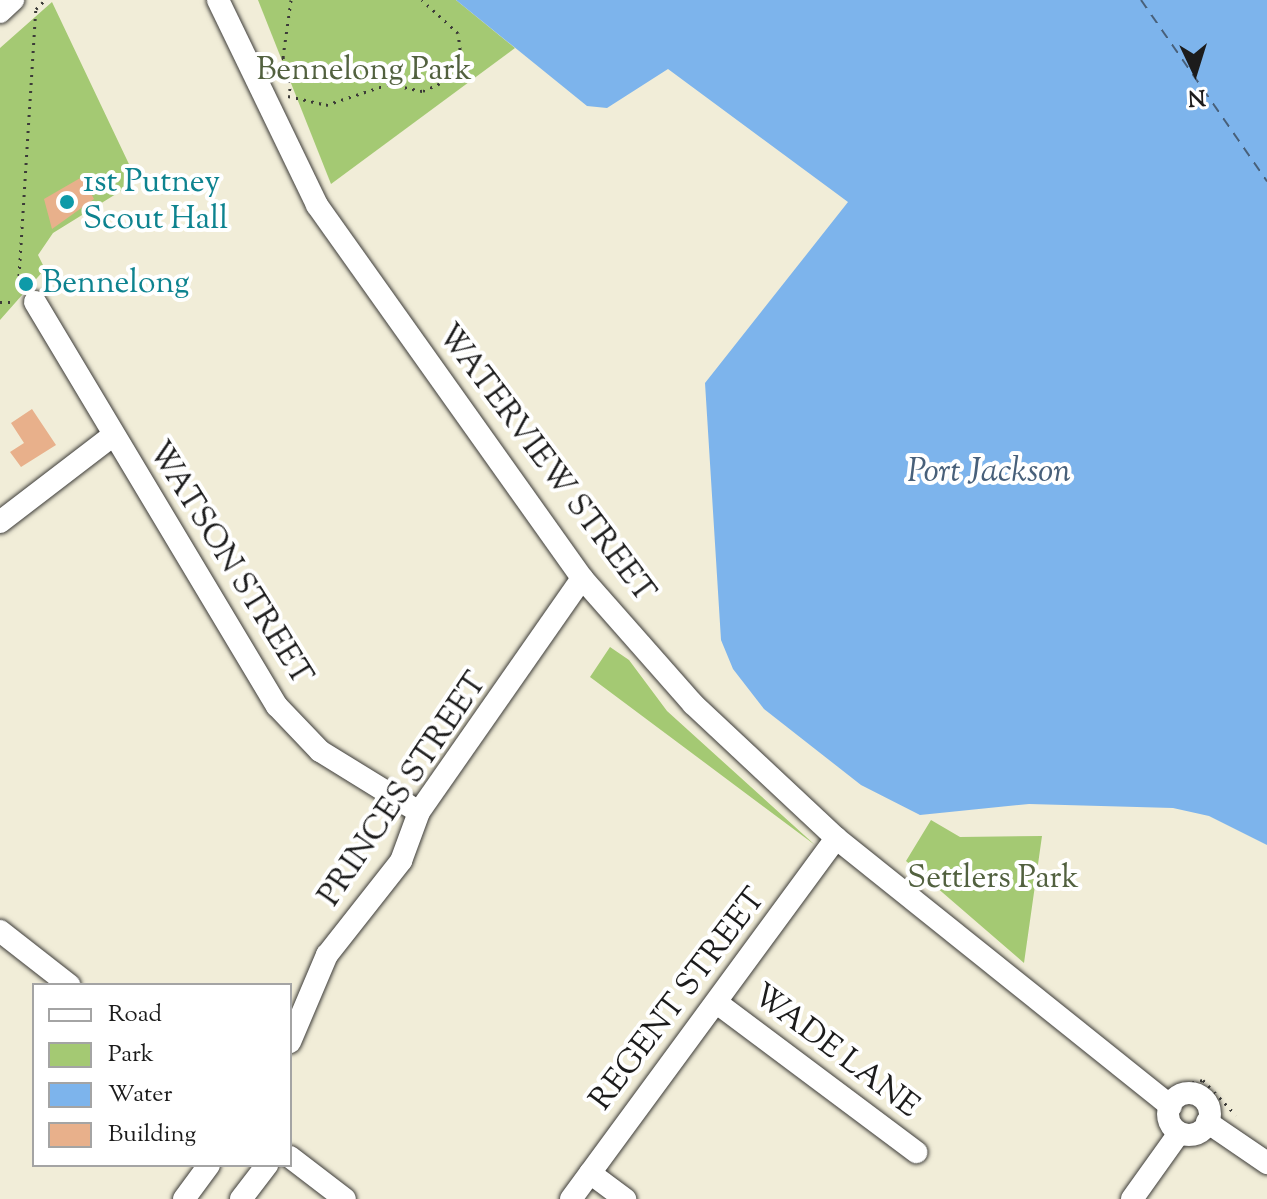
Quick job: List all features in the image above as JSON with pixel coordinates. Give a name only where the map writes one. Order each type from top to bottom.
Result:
[{"type":"street","points":[[0,12],[13,0]]},
{"type":"street","name":"WATERVIEW STREET","points":[[218,0],[317,205],[582,578],[693,704],[836,838],[1171,1106]]},
{"type":"street","name":"WATSON STREET","points":[[35,302],[112,436],[277,706],[320,751],[419,812]]},
{"type":"street","points":[[0,522],[112,436]]},
{"type":"street","name":"PRINCES STREET","points":[[292,1036],[306,992],[401,861],[419,812],[582,578]]},
{"type":"street","name":"REGENT STREET","points":[[571,1199],[836,838]]},
{"type":"street","points":[[0,931],[66,983]]},
{"type":"street","name":"WADE LANE","points":[[717,1003],[916,1152]]},
{"type":"street","points":[[1179,1133],[1171,1106],[1184,1092],[1195,1093],[1207,1122],[1267,1163]]},
{"type":"street","points":[[1179,1133],[1195,1136],[1207,1122]]},
{"type":"street","points":[[1132,1199],[1179,1133]]},
{"type":"street","points":[[292,1159],[345,1199]]},
{"type":"street","points":[[189,1197],[208,1167]]},
{"type":"street","points":[[241,1199],[265,1167]]},
{"type":"street","points":[[590,1173],[625,1199]]},
{"type":"path","points":[[35,302],[19,276],[36,9],[45,0]]},
{"type":"path","points":[[291,0],[283,57],[291,95]]},
{"type":"path","points":[[284,98],[291,95],[326,105],[389,84],[423,91],[463,73],[458,33],[422,0]]},
{"type":"path","points":[[278,84],[289,111]]},
{"type":"green space","name":"Bennelong Park","points":[[258,0],[456,0],[515,48],[331,184]]},
{"type":"green space","points":[[52,2],[137,181],[53,233],[38,255],[45,269],[0,320],[0,48]]},
{"type":"green space","points":[[610,647],[629,660],[667,711],[815,845],[590,677]]},
{"type":"green space","name":"Settlers Park","points":[[931,820],[960,837],[1042,836],[1024,963],[906,861]]},
{"type":"water","name":"Port Jackson","points":[[456,0],[1267,0],[1267,845],[1209,816],[1173,808],[1029,804],[920,815],[861,785],[764,709],[733,669],[721,640],[705,383],[848,202],[668,69],[607,108],[587,106]]},
{"type":"building","name":"1st Putney Scout Hall","points":[[82,177],[94,199],[52,229],[44,199]]},
{"type":"building","points":[[32,409],[56,445],[21,467],[10,452],[24,443],[11,423]]},
{"type":"ferry route","points":[[1141,0],[1267,181]]},
{"type":"place","name":"1st Putney Scout Hall","points":[[67,202]]},
{"type":"place","name":"Bennelong","points":[[26,284]]}]
